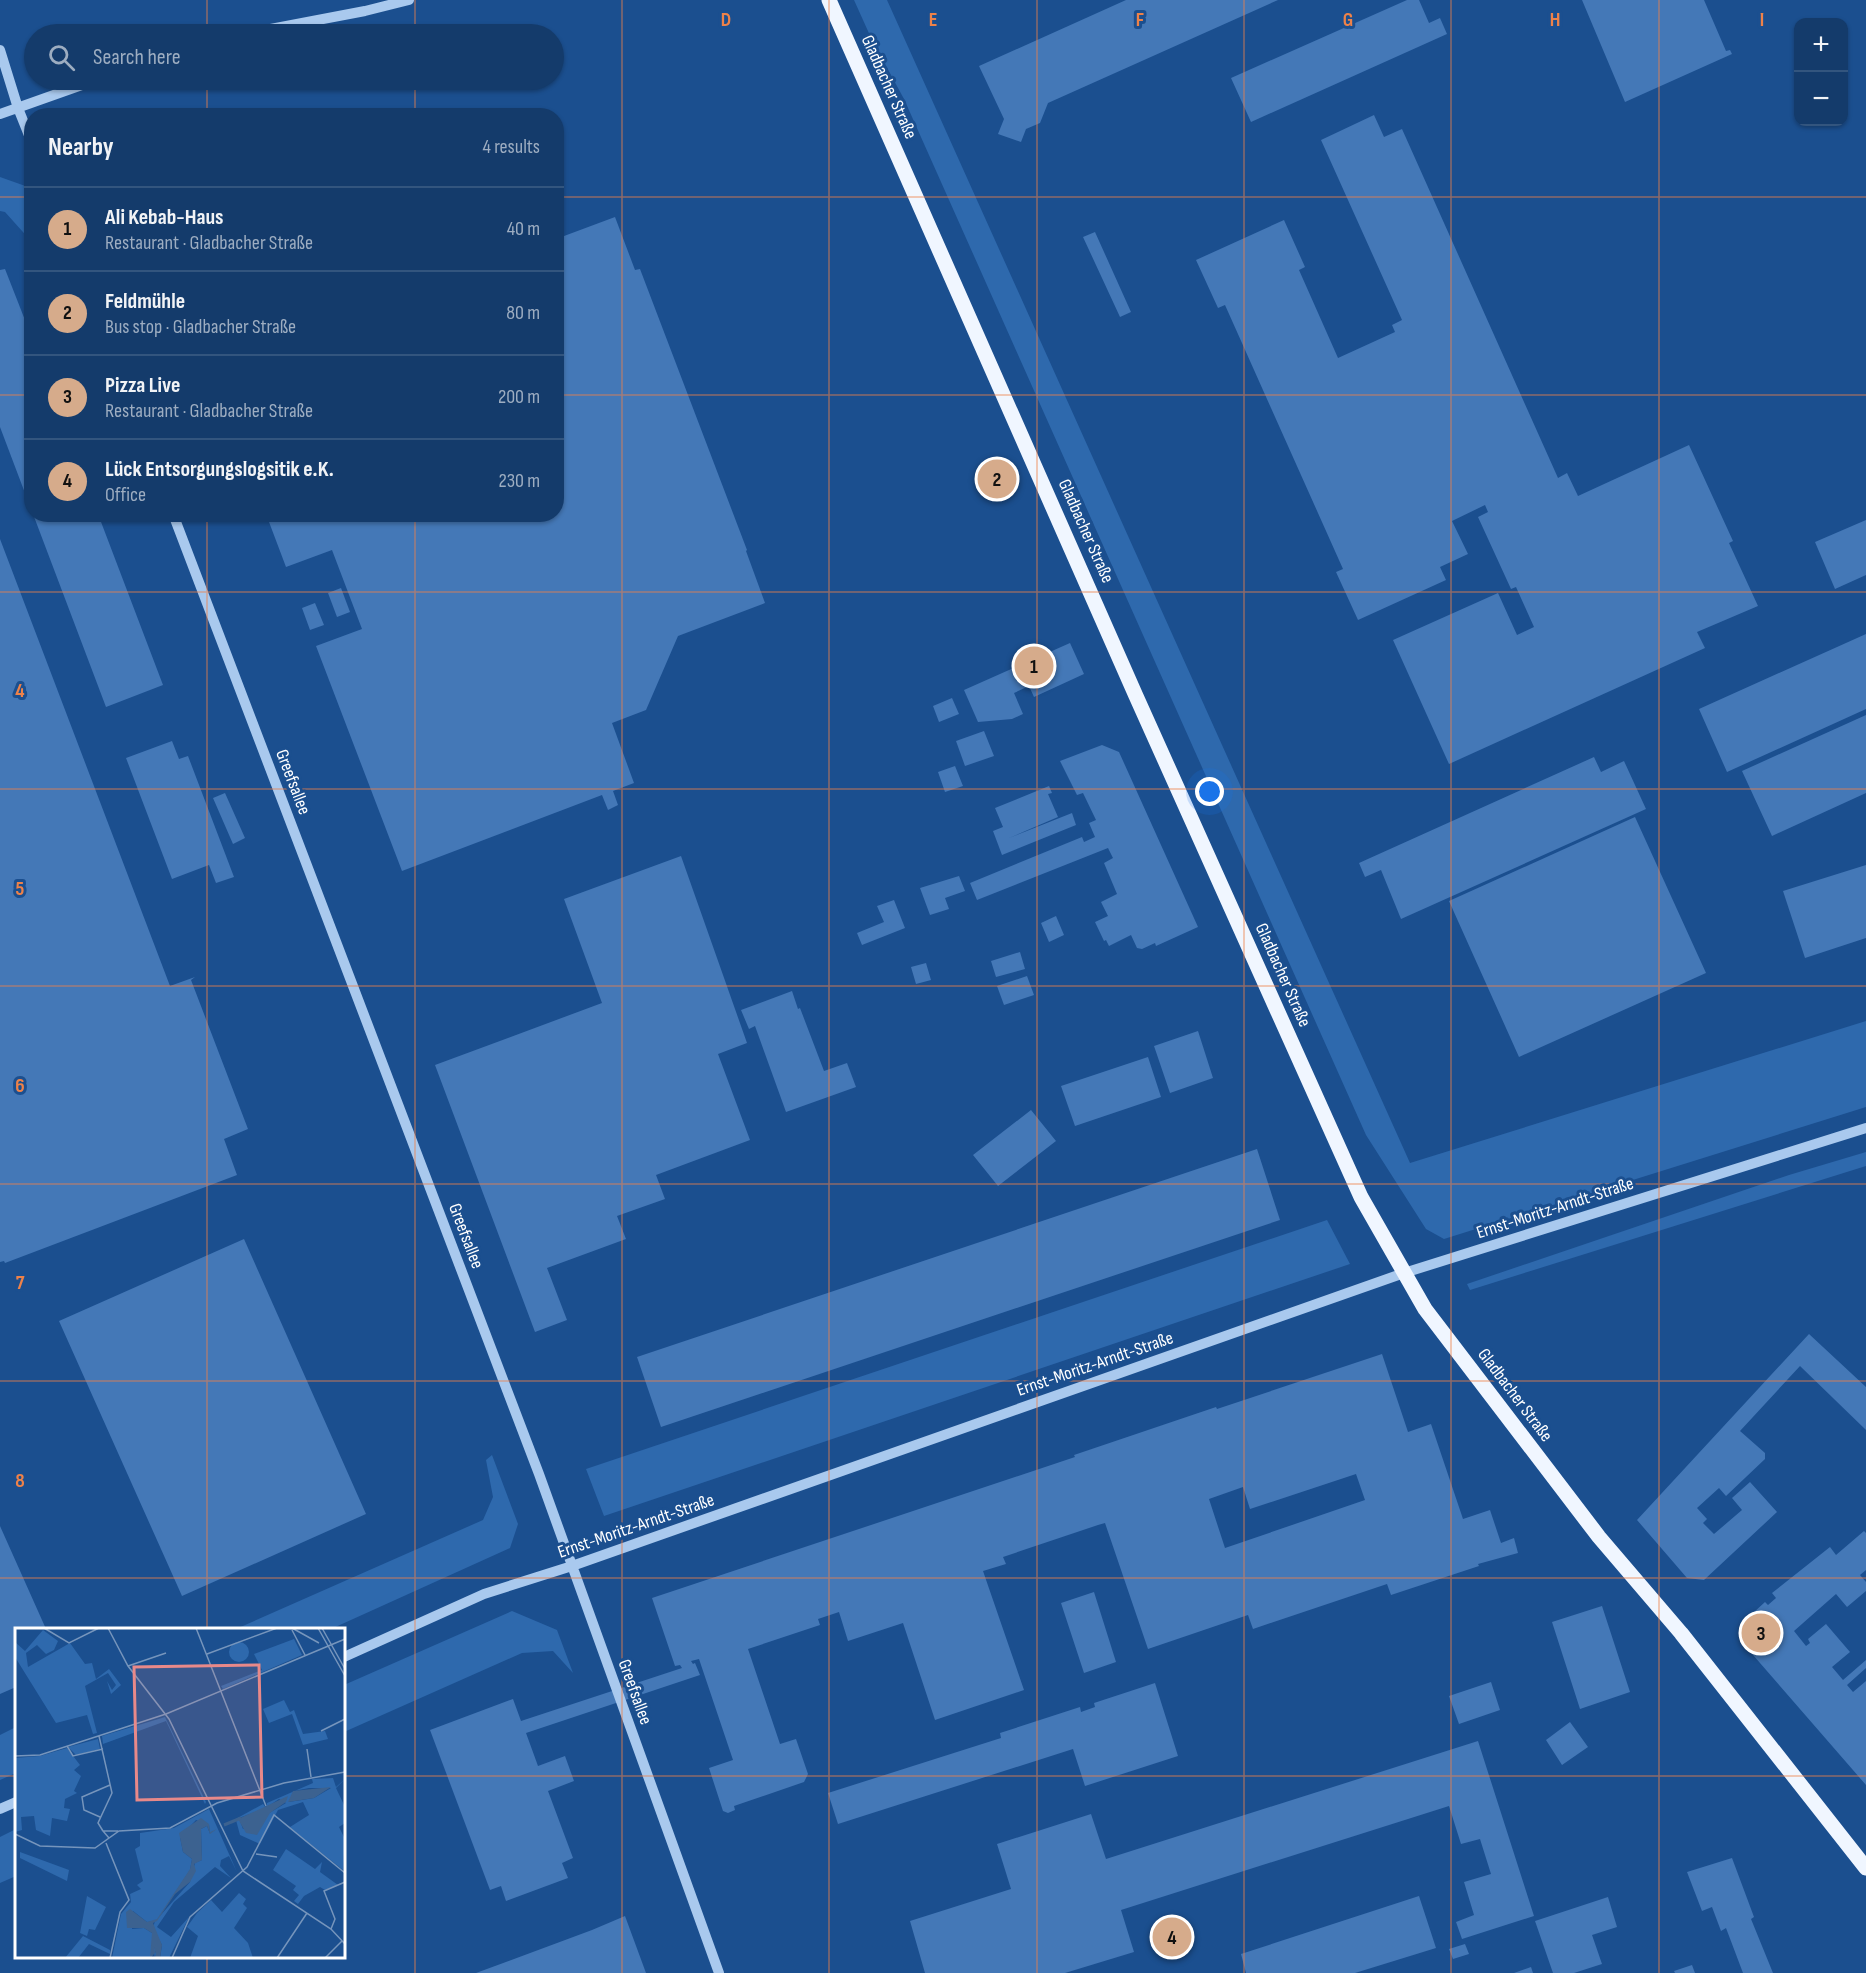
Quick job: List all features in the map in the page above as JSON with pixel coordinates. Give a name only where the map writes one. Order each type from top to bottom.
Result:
[{"type":"main road","name":"Gladbacher Straße","points":[[829,0],[1136,696],[1314,1092],[1362,1197],[1404,1273],[1425,1309],[1599,1537],[1681,1633],[1866,1868]]},
{"type":"street","points":[[297,24],[409,0]]},
{"type":"street","points":[[0,50],[24,123]]},
{"type":"street","points":[[0,114],[68,90]]},
{"type":"street","name":"Greefsallee","points":[[176,522],[539,1474],[719,1973]]},
{"type":"street","name":"Ernst-Moritz-Arndt-Straße","points":[[345,1657],[484,1594],[572,1566],[1404,1273],[1866,1128]]},
{"type":"street","points":[[0,1809],[15,1802]]},
{"type":"shaded area","points":[[854,0],[887,0],[1410,1163],[1866,1021],[1866,1107],[1444,1239],[1426,1229],[1366,1135],[904,99],[872,40]]},
{"type":"shaded area","points":[[0,177],[24,186],[24,233],[5,212],[0,211]]},
{"type":"shaded area","points":[[1866,1152],[1866,1166],[1470,1290],[1467,1284],[1789,1175]]},
{"type":"shaded area","points":[[1327,1220],[1350,1264],[604,1516],[586,1469]]},
{"type":"shaded area","points":[[492,1455],[518,1524],[510,1548],[333,1628],[238,1628],[483,1520],[493,1497],[486,1460]]},
{"type":"shaded area","points":[[512,1611],[557,1630],[573,1673],[553,1651],[522,1653],[345,1732],[345,1685]]},
{"type":"shaded area","points":[[15,1728],[15,1773],[0,1780],[0,1735]]},
{"type":"shaded area","points":[[15,1830],[15,1876],[0,1883],[0,1837]]},
{"type":"building","points":[[1126,0],[1278,0],[1048,103],[1040,123],[1026,129],[1021,142],[998,134],[1004,119],[979,66]]},
{"type":"building","points":[[1407,0],[1419,0],[1429,23],[1440,18],[1447,34],[1251,122],[1231,78]]},
{"type":"building","points":[[1582,0],[1704,0],[1726,51],[1730,50],[1732,54],[1625,102]]},
{"type":"building","points":[[1374,115],[1384,137],[1402,129],[1558,478],[1567,473],[1578,496],[1689,445],[1733,541],[1729,543],[1758,606],[1697,632],[1705,648],[1449,764],[1393,640],[1498,593],[1517,635],[1534,627],[1516,587],[1511,589],[1478,517],[1488,512],[1485,505],[1452,521],[1468,554],[1440,567],[1446,580],[1358,620],[1336,572],[1343,569],[1225,305],[1218,308],[1196,260],[1284,220],[1305,267],[1299,270],[1338,358],[1395,332],[1392,325],[1402,320],[1321,140]]},
{"type":"building","points":[[615,217],[635,270],[640,269],[765,603],[678,636],[646,710],[612,723],[634,783],[613,791],[618,805],[608,810],[602,795],[402,871],[316,646],[362,629],[332,550],[286,567],[269,522],[564,522],[564,236]]},
{"type":"building","points":[[1095,232],[1131,312],[1120,317],[1083,237]]},
{"type":"building","points":[[5,269],[24,318],[24,490],[0,427],[0,270]]},
{"type":"building","points":[[1866,520],[1866,575],[1835,589],[1815,542]]},
{"type":"building","points":[[36,522],[101,522],[163,685],[106,707]]},
{"type":"building","points":[[0,539],[170,986],[195,977],[191,980],[248,1129],[224,1139],[237,1175],[5,1263],[0,1262]]},
{"type":"building","points":[[341,588],[350,612],[337,617],[328,593]]},
{"type":"building","points":[[315,603],[324,625],[310,630],[302,608]]},
{"type":"building","points":[[1866,634],[1866,709],[1727,772],[1699,709]]},
{"type":"building","points":[[1070,643],[1084,674],[1034,697],[1029,686],[1014,693],[1023,714],[1012,719],[978,722],[964,690]]},
{"type":"building","points":[[952,698],[959,714],[939,722],[933,706]]},
{"type":"building","points":[[1866,715],[1866,793],[1772,836],[1742,771]]},
{"type":"building","points":[[984,731],[994,756],[965,766],[956,741]]},
{"type":"building","points":[[172,741],[179,759],[188,756],[234,877],[216,883],[209,865],[172,879],[126,758]]},
{"type":"building","points":[[1102,745],[1119,752],[1198,927],[1156,946],[1155,943],[1142,949],[1137,948],[1131,935],[1109,946],[1106,940],[1104,941],[1095,922],[1108,916],[1101,902],[1117,894],[1104,863],[1113,858],[1108,848],[977,900],[970,883],[1082,837],[1084,842],[1095,837],[1089,823],[1096,820],[1083,793],[1077,795],[1060,761]]},
{"type":"building","points":[[1594,757],[1601,772],[1624,761],[1646,809],[1401,919],[1381,870],[1365,877],[1359,863]]},
{"type":"building","points":[[955,766],[963,786],[945,792],[938,772]]},
{"type":"building","points":[[1049,786],[1052,793],[1048,794],[1058,817],[1009,838],[1072,813],[1076,825],[1002,855],[993,831],[1003,827],[995,808]]},
{"type":"building","points":[[225,793],[245,838],[233,844],[213,798]]},
{"type":"building","points":[[1635,817],[1706,973],[1519,1057],[1449,901]]},
{"type":"building","points":[[681,856],[747,1043],[718,1054],[750,1140],[656,1175],[665,1199],[617,1216],[626,1239],[547,1268],[567,1320],[535,1332],[435,1065],[602,1003],[564,899]]},
{"type":"building","points":[[1866,865],[1866,938],[1805,958],[1783,891]]},
{"type":"building","points":[[959,876],[965,891],[945,898],[949,909],[930,915],[920,888]]},
{"type":"building","points":[[894,900],[905,928],[862,945],[857,933],[884,922],[877,906]]},
{"type":"building","points":[[1056,916],[1064,935],[1049,942],[1041,923]]},
{"type":"building","points":[[1020,952],[1025,969],[996,977],[991,961]]},
{"type":"building","points":[[926,963],[931,980],[916,984],[911,967]]},
{"type":"building","points":[[1027,976],[1034,995],[1004,1005],[997,986]]},
{"type":"building","points":[[792,991],[824,1071],[847,1063],[856,1087],[786,1112],[755,1026],[749,1029],[741,1010]]},
{"type":"building","points":[[1198,1031],[1213,1078],[1170,1093],[1154,1046]]},
{"type":"building","points":[[1148,1057],[1161,1097],[1075,1126],[1061,1086]]},
{"type":"building","points":[[1031,1110],[1056,1141],[998,1186],[973,1155]]},
{"type":"building","points":[[1257,1149],[1280,1220],[661,1427],[637,1357]]},
{"type":"building","points":[[244,1239],[366,1514],[182,1596],[59,1321]]},
{"type":"building","points":[[1809,1334],[1866,1387],[1866,1430],[1800,1366],[1740,1431],[1765,1453],[1765,1459],[1726,1496],[1719,1488],[1697,1508],[1707,1519],[1703,1523],[1714,1534],[1742,1510],[1732,1498],[1750,1482],[1777,1512],[1704,1580],[1687,1578],[1637,1520]]},
{"type":"building","points":[[1382,1354],[1408,1432],[1431,1424],[1463,1519],[1490,1510],[1501,1543],[1514,1538],[1518,1553],[1478,1564],[1479,1566],[1391,1595],[1387,1584],[1253,1629],[1248,1615],[1148,1649],[1105,1523],[1098,1525],[1003,1557],[1006,1564],[983,1571],[1024,1690],[935,1720],[903,1623],[848,1641],[839,1612],[818,1619],[820,1625],[748,1649],[780,1744],[796,1739],[808,1774],[804,1782],[734,1806],[735,1810],[728,1813],[723,1811],[709,1768],[733,1760],[699,1659],[691,1661],[695,1663],[700,1675],[526,1733],[538,1766],[565,1756],[574,1781],[548,1791],[573,1858],[562,1863],[568,1878],[506,1901],[501,1886],[490,1890],[430,1730],[513,1699],[521,1721],[682,1668],[680,1665],[675,1666],[652,1598],[1075,1457],[1074,1455],[1216,1407],[1217,1409]],"holes":[[[1356,1474],[1365,1500],[1225,1548],[1209,1499],[1243,1487],[1250,1509]]]},
{"type":"building","points":[[0,1526],[46,1628],[15,1628],[15,1687],[0,1694]]},
{"type":"building","points":[[1864,1531],[1866,1533],[1866,1570],[1860,1575],[1866,1582],[1866,1591],[1847,1607],[1836,1594],[1794,1631],[1806,1646],[1810,1643],[1808,1639],[1826,1624],[1850,1652],[1832,1667],[1843,1680],[1866,1660],[1866,1668],[1847,1685],[1853,1692],[1866,1681],[1866,1785],[1740,1640],[1741,1624],[1765,1602],[1768,1605],[1776,1598],[1772,1593],[1830,1547],[1836,1555]]},
{"type":"building","points":[[1094,1592],[1116,1662],[1084,1673],[1061,1603]]},
{"type":"building","points":[[1602,1606],[1630,1692],[1580,1709],[1552,1622]]},
{"type":"building","points":[[1491,1682],[1500,1710],[1459,1724],[1449,1696]]},
{"type":"building","points":[[1155,1683],[1178,1756],[1085,1786],[1073,1749],[838,1824],[828,1793],[1001,1738],[1000,1733],[1080,1707],[1081,1712],[1095,1707],[1094,1703]]},
{"type":"building","points":[[1570,1722],[1588,1747],[1562,1765],[1546,1740]]},
{"type":"building","points":[[1478,1741],[1534,1916],[1462,1939],[1456,1922],[1474,1915],[1464,1882],[1491,1874],[1480,1839],[1461,1844],[1449,1806],[1121,1910],[1134,1952],[1065,1973],[925,1973],[910,1921],[1011,1889],[997,1844],[1091,1814],[1106,1859]]},
{"type":"building","points":[[1732,1858],[1754,1917],[1751,1919],[1773,1973],[1743,1973],[1726,1928],[1721,1931],[1712,1907],[1702,1911],[1687,1872]]},
{"type":"building","points":[[1419,1896],[1436,1948],[1355,1973],[1246,1973],[1241,1954]]},
{"type":"building","points":[[1608,1897],[1617,1927],[1592,1935],[1602,1964],[1574,1973],[1553,1973],[1535,1921]]},
{"type":"building","points":[[625,1916],[646,1973],[476,1973],[592,1930]]},
{"type":"building","points":[[1465,1944],[1469,1954],[1453,1959],[1449,1949]]},
{"type":"building","points":[[1692,1965],[1695,1973],[1675,1973],[1674,1971]]},
{"type":"building","points":[[1531,1967],[1533,1973],[1514,1973]]},
{"type":"place","name":"Feldmühle","points":[[997,479]]},
{"type":"place","name":"Ali Kebab-Haus","points":[[1034,666]]},
{"type":"place","name":"Pizza Live","points":[[1761,1633]]},
{"type":"place","name":"Lück Entsorgungslogsitik e.K.","points":[[1172,1937]]}]
